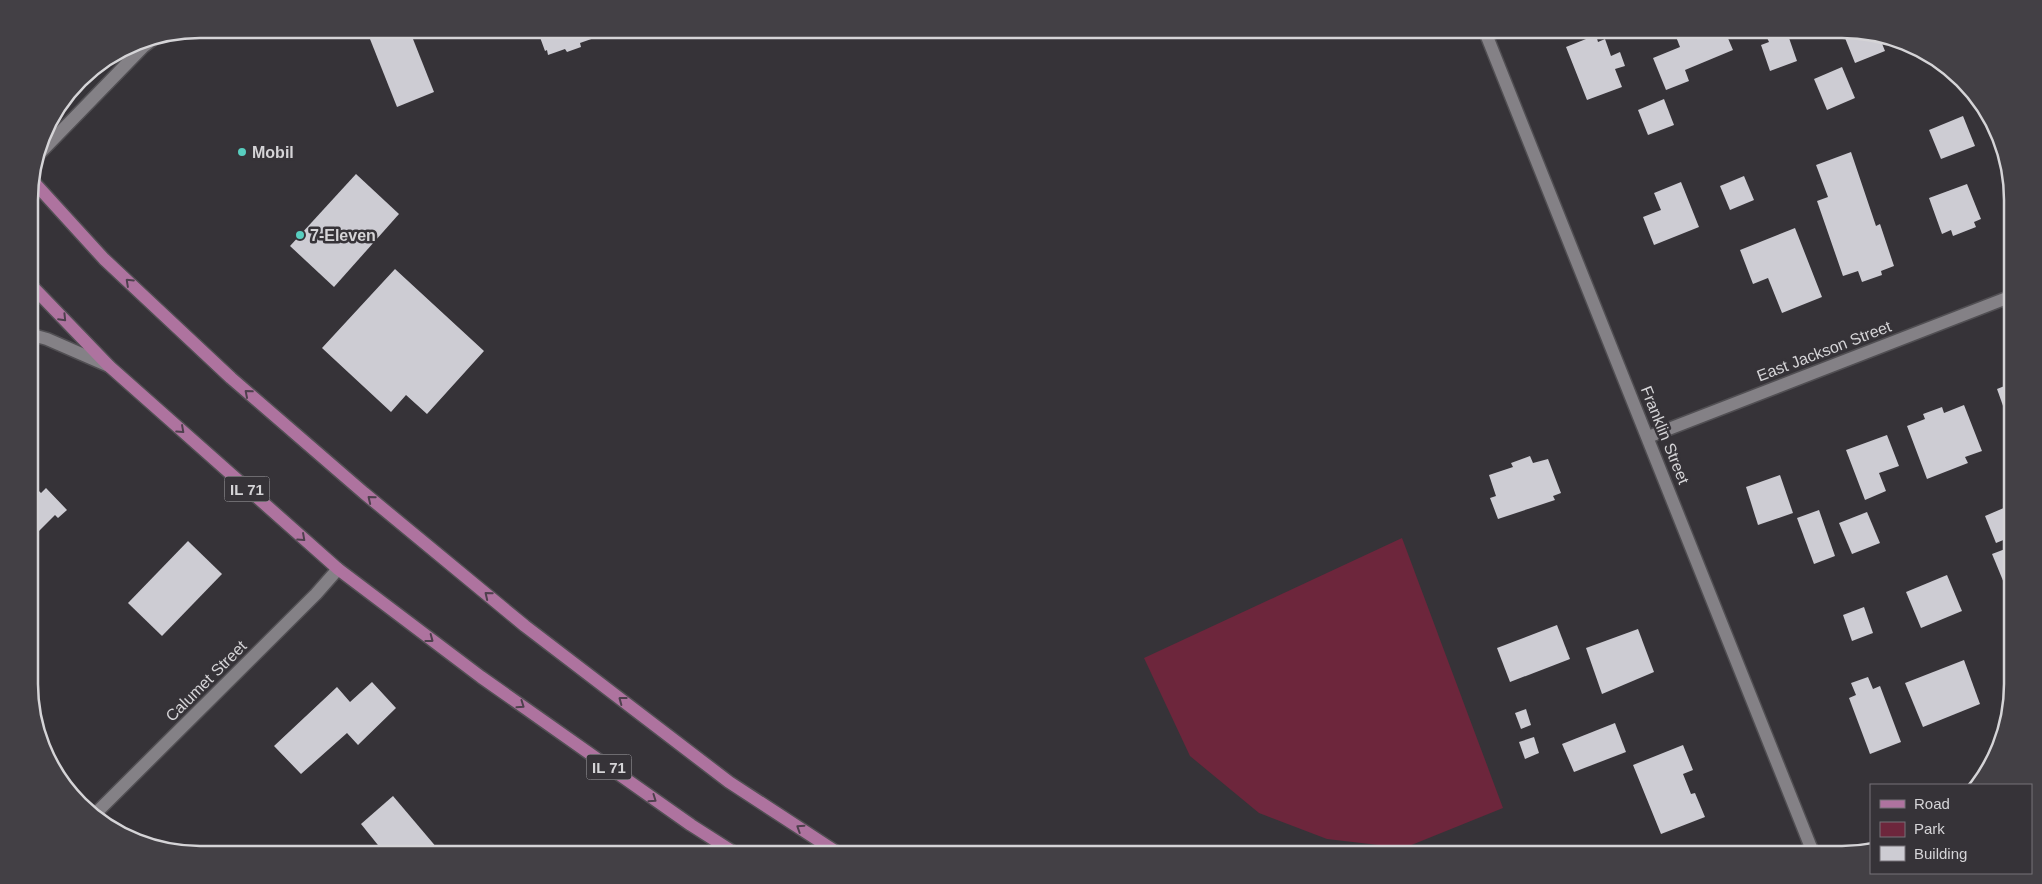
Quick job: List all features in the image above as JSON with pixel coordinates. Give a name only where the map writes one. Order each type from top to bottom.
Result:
[{"type":"main road","points":[[38,188],[104,259],[230,378],[364,494],[525,626],[729,782],[827,846]]},
{"type":"main road","name":"IL 71","points":[[38,292],[109,366],[338,569],[481,677],[691,825],[724,846]]},
{"type":"street","name":"Franklin Street","points":[[1488,38],[1810,846]]},
{"type":"street","points":[[47,146],[143,48]]},
{"type":"street","name":"East Jackson Street","points":[[1648,438],[2004,299]]},
{"type":"street","points":[[38,337],[109,366]]},
{"type":"street","name":"Calumet Street","points":[[98,811],[316,594],[338,569]]},
{"type":"green space","points":[[1402,538],[1503,808],[1409,846],[1387,846],[1327,839],[1259,813],[1190,756],[1144,658]]},
{"type":"building","points":[[370,38],[413,38],[434,92],[397,107]]},
{"type":"building","points":[[540,38],[594,38],[580,43],[581,47],[567,52],[565,49],[548,55],[547,50],[545,51]]},
{"type":"building","points":[[1588,38],[1597,38],[1598,42],[1605,39],[1611,56],[1620,52],[1625,66],[1615,69],[1622,87],[1587,100],[1566,47]]},
{"type":"building","points":[[1676,38],[1728,38],[1733,50],[1685,70],[1689,81],[1666,90],[1653,58],[1680,47]]},
{"type":"building","points":[[1767,38],[1789,38],[1797,61],[1770,71],[1761,45],[1769,42]]},
{"type":"building","points":[[1845,38],[1882,42],[1885,51],[1855,63]]},
{"type":"building","points":[[1842,67],[1855,98],[1827,110],[1814,79]]},
{"type":"building","points":[[1664,99],[1674,125],[1648,135],[1638,110]]},
{"type":"building","points":[[1963,116],[1975,146],[1941,159],[1929,130]]},
{"type":"building","points":[[1851,152],[1876,226],[1880,224],[1894,266],[1881,271],[1882,275],[1862,282],[1858,271],[1843,276],[1817,201],[1828,197],[1816,165]]},
{"type":"building","points":[[356,174],[399,214],[334,287],[290,246]]},
{"type":"building","points":[[1744,176],[1754,200],[1730,210],[1720,186]]},
{"type":"building","points":[[1681,182],[1699,227],[1654,245],[1643,217],[1661,210],[1654,193]]},
{"type":"building","points":[[1967,184],[1981,219],[1974,222],[1976,227],[1953,236],[1951,230],[1942,234],[1929,198]]},
{"type":"building","points":[[1795,228],[1822,297],[1782,313],[1768,278],[1753,284],[1740,250]]},
{"type":"building","points":[[395,269],[484,351],[427,414],[406,395],[391,412],[322,348]]},
{"type":"building","points":[[2004,386],[2004,409],[1997,389]]},
{"type":"building","points":[[1964,405],[1982,451],[1965,457],[1968,463],[1927,479],[1907,426],[1925,419],[1923,414],[1942,407],[1944,413]]},
{"type":"building","points":[[1887,435],[1899,466],[1879,473],[1886,491],[1865,500],[1846,450]]},
{"type":"building","points":[[1530,456],[1533,463],[1548,459],[1561,493],[1553,496],[1555,500],[1498,519],[1490,498],[1496,496],[1489,475],[1513,467],[1511,463]]},
{"type":"building","points":[[1780,475],[1793,513],[1758,525],[1746,487]]},
{"type":"building","points":[[46,488],[67,510],[58,518],[55,515],[38,532],[38,490],[41,493]]},
{"type":"building","points":[[2004,508],[2004,540],[1996,543],[1985,516]]},
{"type":"building","points":[[1819,510],[1835,556],[1814,564],[1797,518]]},
{"type":"building","points":[[1867,512],[1880,543],[1852,554],[1839,523]]},
{"type":"building","points":[[188,541],[222,574],[162,636],[128,603]]},
{"type":"building","points":[[2004,549],[2004,583],[1992,554]]},
{"type":"building","points":[[1947,575],[1962,611],[1921,628],[1906,592]]},
{"type":"building","points":[[1864,607],[1873,633],[1852,641],[1843,615]]},
{"type":"building","points":[[1557,625],[1570,659],[1510,682],[1497,648]]},
{"type":"building","points":[[1638,629],[1654,672],[1602,694],[1586,648]]},
{"type":"building","points":[[1964,660],[1980,704],[1923,727],[1905,683]]},
{"type":"building","points":[[1868,677],[1873,689],[1880,686],[1901,742],[1870,754],[1849,698],[1856,695],[1851,683]]},
{"type":"building","points":[[372,682],[396,708],[358,745],[347,733],[301,774],[274,746],[337,687],[350,702]]},
{"type":"building","points":[[1526,709],[1531,725],[1521,729],[1515,713]]},
{"type":"building","points":[[1615,723],[1626,752],[1574,772],[1562,744]]},
{"type":"building","points":[[1534,737],[1539,753],[1525,759],[1519,742]]},
{"type":"building","points":[[1683,745],[1693,770],[1683,774],[1691,794],[1695,793],[1705,817],[1661,834],[1633,765]]},
{"type":"building","points":[[393,796],[435,846],[379,846],[361,824]]},
{"type":"place","name":"Mobil","points":[[242,152]]},
{"type":"place","name":"7-Eleven","points":[[300,235]]}]
